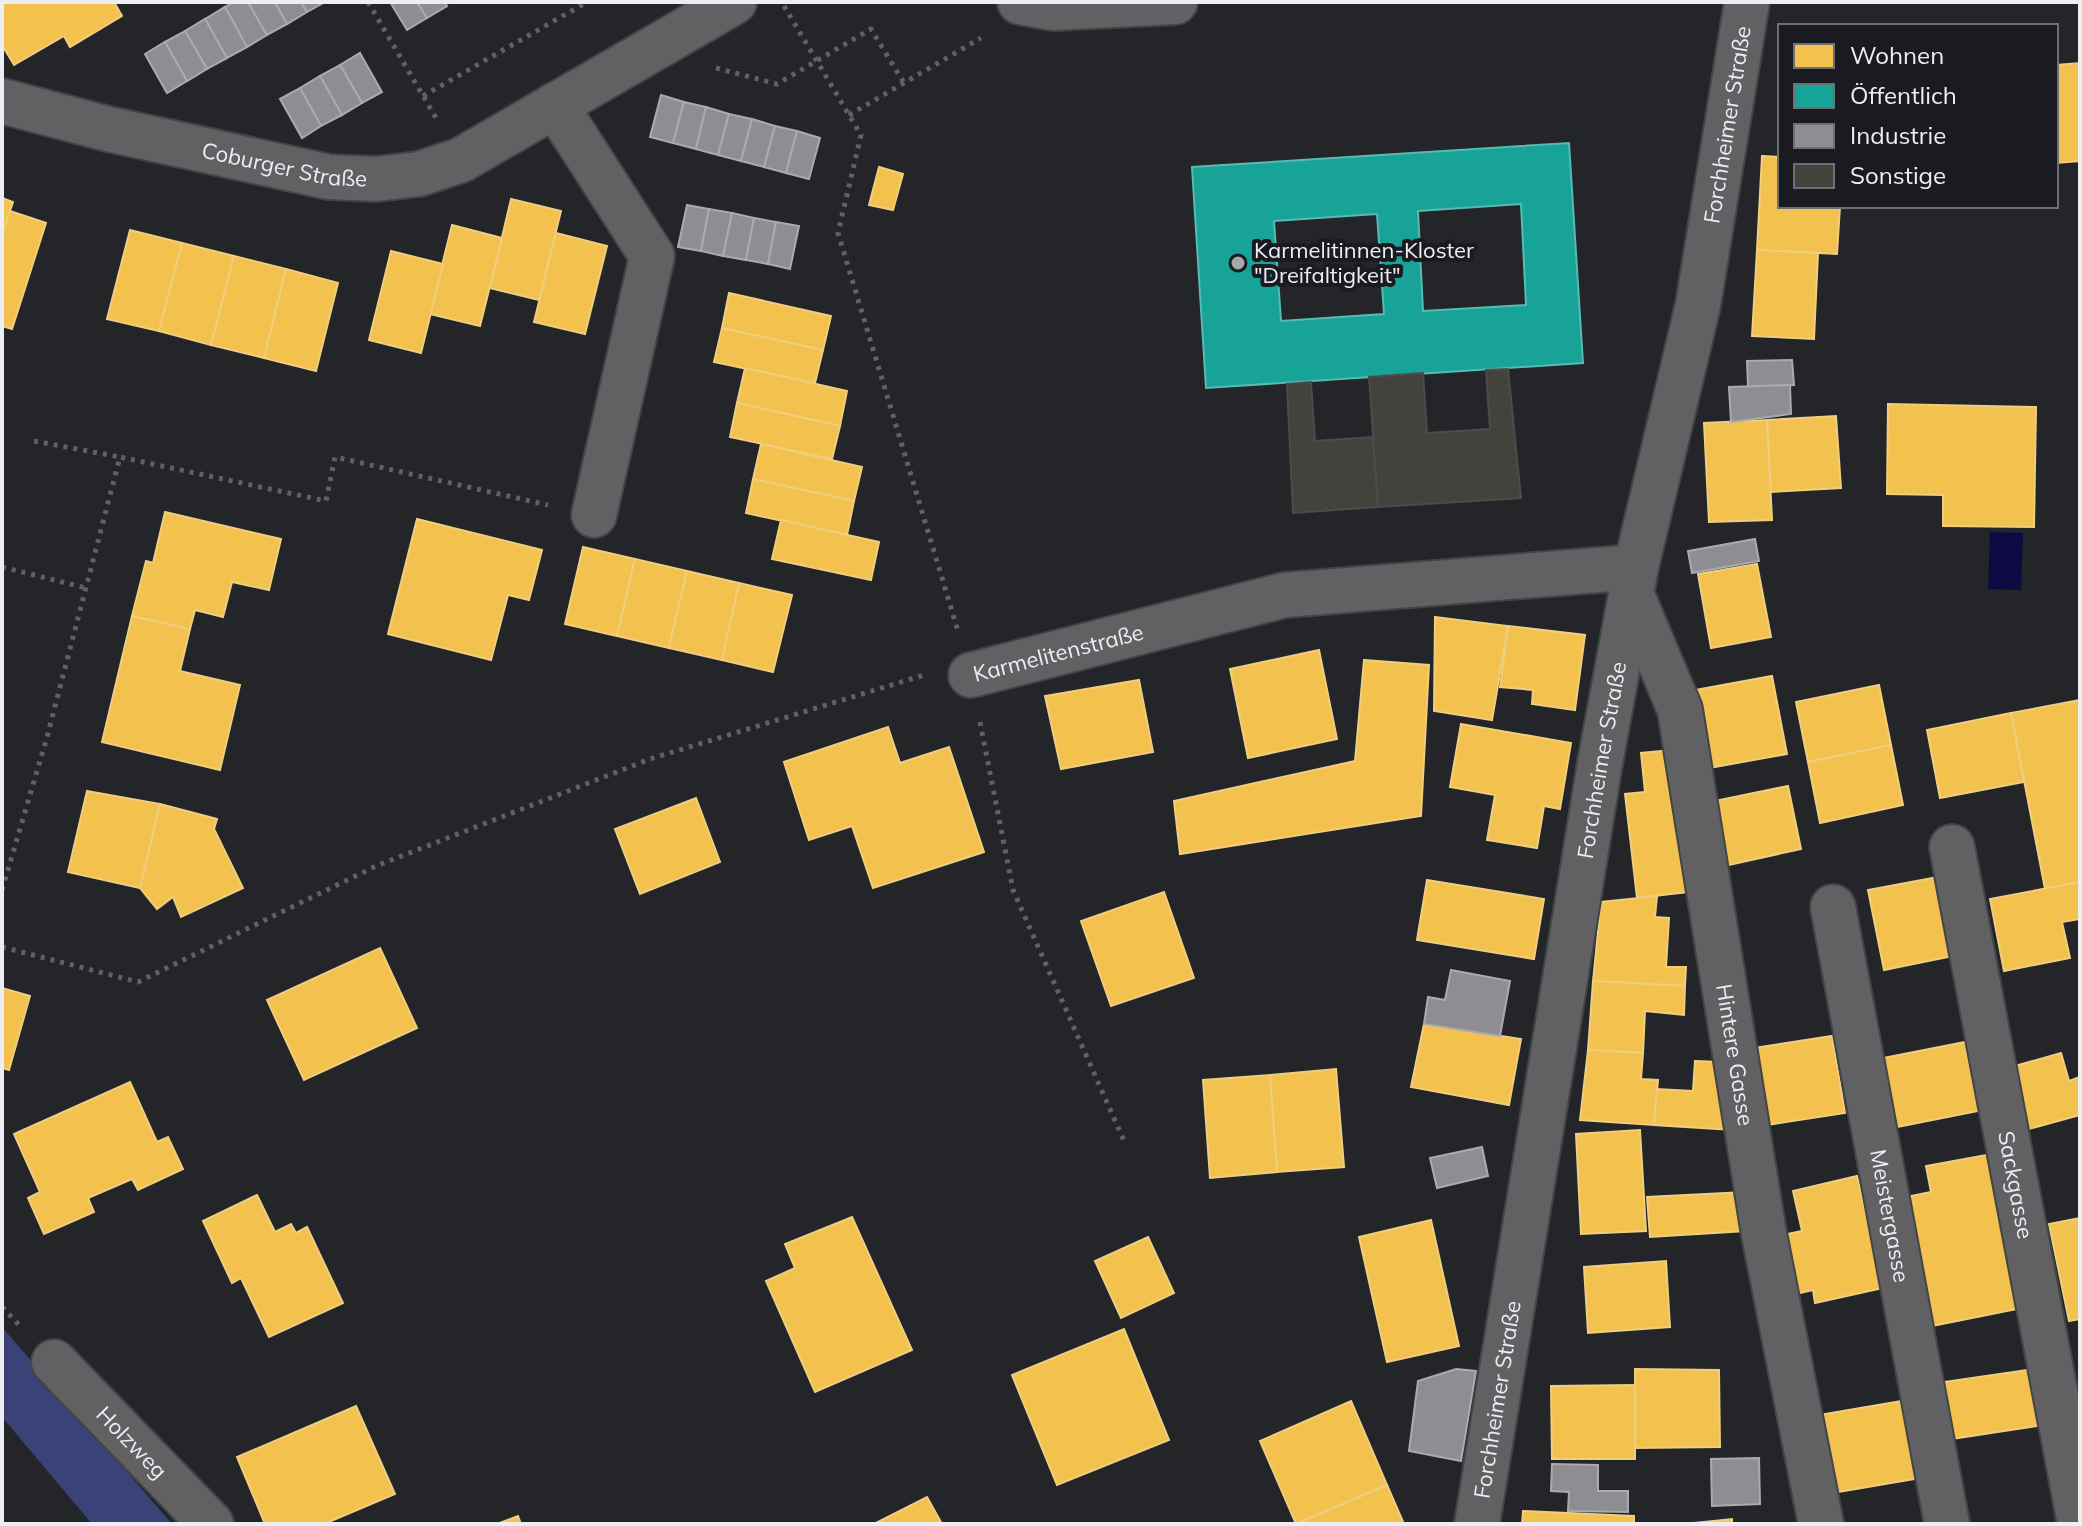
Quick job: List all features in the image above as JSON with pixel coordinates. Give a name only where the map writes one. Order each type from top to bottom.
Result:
[{"type":"street","name":"Coburger Straße","points":[[2,101],[108,129],[329,177],[376,179],[419,174],[461,160],[734,2]]},
{"type":"street","points":[[1020,2],[1053,8],[1175,2]]},
{"type":"street","name":"Forchheimer Straße","points":[[1477,1524],[1594,794],[1633,580],[1698,305],[1747,2]]},
{"type":"street","points":[[555,105],[652,256],[594,515]]},
{"type":"street","name":"Karmelitenstraße","points":[[969,668],[1285,595],[1633,580]]},
{"type":"street","name":"Hintere Gasse","points":[[1633,580],[1680,710],[1761,1219],[1821,1524]]},
{"type":"street","name":"Sackgasse","points":[[1952,847],[2080,1524]]},
{"type":"street","name":"Meistergasse","points":[[1833,907],[1947,1524]]},
{"type":"street","name":"Holzweg","points":[[54,1362],[211,1524]]},
{"type":"path","points":[[368,2],[461,160]]},
{"type":"path","points":[[423,96],[587,2]]},
{"type":"path","points":[[2,947],[138,982],[376,866],[650,759],[969,668],[838,233],[861,135],[781,2]]},
{"type":"path","points":[[679,33],[697,63],[777,84],[871,29],[904,83]]},
{"type":"path","points":[[849,115],[981,38]]},
{"type":"path","points":[[34,441],[326,501],[335,457],[594,515]]},
{"type":"path","points":[[2,890],[120,457]]},
{"type":"path","points":[[2,567],[86,588]]},
{"type":"path","name":"Karmelitenstraße","points":[[969,668],[1013,890],[1125,1143]]},
{"type":"shaded area","points":[[1990,532],[2023,533],[2021,590],[1988,589]]},
{"type":"shaded area","points":[[2,1327],[172,1524],[92,1524],[2,1417]]},
{"type":"building: Wohnen","points":[[2,2],[114,2],[122,16],[70,47],[64,36],[14,65],[2,45]]},
{"type":"building: Wohnen","points":[[2080,63],[2080,161],[2058,163],[2058,65]]},
{"type":"building: Wohnen","points":[[1762,156],[1778,157],[1778,208],[1840,208],[1837,254],[1757,250]]},
{"type":"building: Wohnen","points":[[879,167],[903,174],[893,210],[869,205]]},
{"type":"building: Wohnen","points":[[2,198],[13,202],[2,235]]},
{"type":"building: Wohnen","points":[[511,199],[561,211],[539,300],[490,288]]},
{"type":"building: Wohnen","points":[[10,211],[46,223],[12,329],[2,326],[2,235]]},
{"type":"building: Wohnen","points":[[452,225],[502,238],[480,326],[430,314]]},
{"type":"building: Wohnen","points":[[130,230],[182,243],[159,331],[107,319]]},
{"type":"building: Wohnen","points":[[556,233],[607,246],[585,334],[534,322]]},
{"type":"building: Wohnen","points":[[182,243],[234,256],[211,345],[159,331]]},
{"type":"building: Wohnen","points":[[1757,250],[1818,253],[1814,339],[1752,336]]},
{"type":"building: Wohnen","points":[[391,251],[443,264],[421,353],[369,340]]},
{"type":"building: Wohnen","points":[[234,256],[286,269],[264,358],[211,345]]},
{"type":"building: Wohnen","points":[[286,269],[338,283],[316,371],[264,358]]},
{"type":"building: Wohnen","points":[[729,293],[831,316],[823,350],[722,328]]},
{"type":"building: Wohnen","points":[[722,328],[823,350],[815,383],[714,362]]},
{"type":"building: Wohnen","points":[[745,368],[847,391],[840,426],[737,403]]},
{"type":"building: Wohnen","points":[[737,403],[840,426],[832,459],[730,437]]},
{"type":"building: Wohnen","points":[[1888,404],[2036,407],[2034,527],[1943,526],[1943,495],[1887,494]]},
{"type":"building: Wohnen","points":[[1836,416],[1841,488],[1771,492],[1767,420]]},
{"type":"building: Wohnen","points":[[1767,420],[1772,520],[1709,522],[1704,423]]},
{"type":"building: Wohnen","points":[[761,444],[862,467],[854,501],[753,479]]},
{"type":"building: Wohnen","points":[[753,479],[854,501],[847,535],[746,513]]},
{"type":"building: Wohnen","points":[[165,512],[281,539],[269,590],[232,582],[223,617],[195,610],[190,629],[132,616],[146,561],[153,563]]},
{"type":"building: Wohnen","points":[[417,519],[542,550],[529,600],[508,595],[491,660],[388,634]]},
{"type":"building: Wohnen","points":[[781,520],[879,542],[871,580],[772,559]]},
{"type":"building: Wohnen","points":[[583,547],[635,559],[617,636],[565,624]]},
{"type":"building: Wohnen","points":[[635,559],[687,571],[669,648],[617,636]]},
{"type":"building: Wohnen","points":[[1757,564],[1771,637],[1711,648],[1698,574]]},
{"type":"building: Wohnen","points":[[687,571],[739,583],[722,660],[669,648]]},
{"type":"building: Wohnen","points":[[739,583],[792,595],[773,672],[722,660]]},
{"type":"building: Wohnen","points":[[132,616],[190,629],[180,671],[240,685],[220,770],[102,742]]},
{"type":"building: Wohnen","points":[[1435,617],[1508,626],[1492,720],[1434,711]]},
{"type":"building: Wohnen","points":[[1508,626],[1585,635],[1575,710],[1532,704],[1533,690],[1500,687]]},
{"type":"building: Wohnen","points":[[1319,650],[1337,739],[1248,758],[1230,669]]},
{"type":"building: Wohnen","points":[[1364,660],[1429,665],[1421,816],[1180,854],[1174,801],[1355,761]]},
{"type":"building: Wohnen","points":[[1772,676],[1787,754],[1709,768],[1695,690]]},
{"type":"building: Wohnen","points":[[1139,680],[1153,752],[1061,769],[1045,696]]},
{"type":"building: Wohnen","points":[[1879,685],[1891,745],[1808,762],[1796,702]]},
{"type":"building: Wohnen","points":[[2080,700],[2080,882],[2045,889],[2011,713]]},
{"type":"building: Wohnen","points":[[2011,713],[2024,782],[1940,798],[1927,730]]},
{"type":"building: Wohnen","points":[[1461,724],[1571,743],[1560,809],[1544,806],[1537,848],[1487,840],[1495,795],[1450,787]]},
{"type":"building: Wohnen","points":[[888,727],[900,763],[949,747],[984,852],[873,888],[852,826],[809,840],[784,762]]},
{"type":"building: Wohnen","points":[[1891,745],[1903,805],[1820,823],[1808,762]]},
{"type":"building: Wohnen","points":[[1671,750],[1688,892],[1637,898],[1625,794],[1645,792],[1641,753]]},
{"type":"building: Wohnen","points":[[1788,786],[1801,849],[1724,866],[1710,802]]},
{"type":"building: Wohnen","points":[[87,791],[160,804],[140,888],[68,872]]},
{"type":"building: Wohnen","points":[[696,798],[720,862],[640,894],[615,829]]},
{"type":"building: Wohnen","points":[[160,804],[217,819],[214,829],[243,888],[181,917],[173,897],[157,909],[140,888]]},
{"type":"building: Wohnen","points":[[1938,877],[1953,956],[1884,970],[1868,890]]},
{"type":"building: Wohnen","points":[[1427,880],[1544,899],[1534,959],[1417,940]]},
{"type":"building: Wohnen","points":[[2080,882],[2080,919],[2062,922],[2070,958],[2004,971],[1990,899]]},
{"type":"building: Wohnen","points":[[1164,892],[1194,978],[1111,1006],[1081,921]]},
{"type":"building: Wohnen","points":[[1657,896],[1655,917],[1669,918],[1666,967],[1686,967],[1685,986],[1593,981],[1601,902]]},
{"type":"building: Wohnen","points":[[380,948],[417,1028],[304,1080],[267,1000]]},
{"type":"building: Wohnen","points":[[1593,981],[1685,986],[1684,1015],[1645,1011],[1643,1053],[1588,1050]]},
{"type":"building: Wohnen","points":[[2,988],[30,996],[9,1070],[2,1068]]},
{"type":"building: Wohnen","points":[[1424,1024],[1521,1039],[1509,1105],[1411,1087]]},
{"type":"building: Wohnen","points":[[1832,1036],[1845,1113],[1760,1126],[1747,1049]]},
{"type":"building: Wohnen","points":[[1965,1042],[1978,1111],[1892,1128],[1878,1059]]},
{"type":"building: Wohnen","points":[[1588,1050],[1643,1053],[1641,1079],[1658,1080],[1654,1125],[1580,1120]]},
{"type":"building: Wohnen","points":[[2061,1053],[2069,1081],[2080,1077],[2080,1115],[2025,1130],[2008,1068]]},
{"type":"building: Wohnen","points":[[1695,1061],[1720,1062],[1732,1130],[1654,1125],[1657,1089],[1693,1091]]},
{"type":"building: Wohnen","points":[[1336,1069],[1344,1167],[1277,1172],[1270,1075]]},
{"type":"building: Wohnen","points":[[1270,1075],[1277,1172],[1210,1178],[1203,1080]]},
{"type":"building: Wohnen","points":[[130,1082],[157,1142],[168,1137],[183,1169],[138,1190],[132,1179],[88,1198],[94,1212],[44,1234],[28,1198],[40,1192],[14,1134]]},
{"type":"building: Wohnen","points":[[1640,1130],[1646,1231],[1581,1234],[1576,1134]]},
{"type":"building: Wohnen","points":[[1987,1155],[2017,1309],[1922,1328],[1896,1199],[1931,1192],[1926,1166]]},
{"type":"building: Wohnen","points":[[1857,1176],[1883,1288],[1815,1303],[1813,1290],[1791,1295],[1778,1236],[1802,1231],[1793,1191]]},
{"type":"building: Wohnen","points":[[1744,1192],[1746,1231],[1650,1237],[1647,1197]]},
{"type":"building: Wohnen","points":[[257,1195],[275,1232],[291,1224],[296,1233],[307,1227],[343,1303],[269,1337],[241,1278],[232,1283],[203,1221]]},
{"type":"building: Wohnen","points":[[852,1217],[912,1350],[815,1392],[766,1281],[795,1268],[785,1244]]},
{"type":"building: Wohnen","points":[[2080,1218],[2080,1319],[2069,1321],[2049,1224]]},
{"type":"building: Wohnen","points":[[1431,1220],[1459,1346],[1387,1362],[1359,1237]]},
{"type":"building: Wohnen","points":[[1148,1237],[1174,1293],[1121,1318],[1095,1261]]},
{"type":"building: Wohnen","points":[[1666,1261],[1670,1327],[1588,1333],[1584,1267]]},
{"type":"building: Wohnen","points":[[1124,1329],[1169,1440],[1057,1485],[1012,1375]]},
{"type":"building: Wohnen","points":[[2041,1368],[2050,1424],[1938,1441],[1930,1384]]},
{"type":"building: Wohnen","points":[[1635,1369],[1719,1370],[1720,1447],[1635,1448]]},
{"type":"building: Wohnen","points":[[1635,1385],[1635,1459],[1552,1459],[1551,1386]]},
{"type":"building: Wohnen","points":[[1351,1401],[1387,1485],[1296,1524],[1260,1441]]},
{"type":"building: Wohnen","points":[[1902,1401],[1915,1479],[1826,1494],[1813,1416]]},
{"type":"building: Wohnen","points":[[356,1406],[395,1494],[324,1524],[265,1524],[237,1457]]},
{"type":"building: Wohnen","points":[[1387,1485],[1404,1524],[1296,1524]]},
{"type":"building: Wohnen","points":[[927,1497],[942,1524],[874,1524]]},
{"type":"building: Wohnen","points":[[1523,1511],[1634,1516],[1634,1524],[1522,1524]]},
{"type":"building: Wohnen","points":[[518,1516],[521,1524],[497,1524]]},
{"type":"building: Wohnen","points":[[1732,1519],[1732,1524],[1684,1524]]},
{"type":"building: Öffentlich","name":"Karmelitinnen-Kloster \"Dreifaltigkeit\"","points":[[1569,143],[1583,363],[1206,388],[1192,167]],"holes":[[[1521,204],[1526,305],[1423,311],[1418,211]],[[1377,214],[1384,314],[1281,321],[1274,221]]]},
{"type":"building: Industrie","points":[[234,2],[248,2],[267,35],[247,47],[225,7]]},
{"type":"building: Industrie","points":[[248,2],[275,2],[287,24],[267,35]]},
{"type":"building: Industrie","points":[[275,2],[301,2],[307,12],[287,24]]},
{"type":"building: Industrie","points":[[301,2],[325,2],[307,12]]},
{"type":"building: Industrie","points":[[390,2],[417,2],[427,18],[407,30]]},
{"type":"building: Industrie","points":[[417,2],[445,2],[447,6],[427,18]]},
{"type":"building: Industrie","points":[[225,7],[247,47],[227,58],[205,19]]},
{"type":"building: Industrie","points":[[205,19],[227,58],[207,69],[185,31]]},
{"type":"building: Industrie","points":[[185,31],[207,69],[187,81],[165,42]]},
{"type":"building: Industrie","points":[[165,42],[187,81],[167,93],[145,54]]},
{"type":"building: Industrie","points":[[360,53],[382,92],[362,103],[340,65]]},
{"type":"building: Industrie","points":[[340,65],[362,103],[342,115],[320,76]]},
{"type":"building: Industrie","points":[[320,76],[342,115],[321,126],[300,88]]},
{"type":"building: Industrie","points":[[300,88],[321,126],[302,138],[280,99]]},
{"type":"building: Industrie","points":[[661,95],[684,102],[673,143],[650,137]]},
{"type":"building: Industrie","points":[[684,102],[706,107],[696,149],[673,143]]},
{"type":"building: Industrie","points":[[706,107],[729,114],[718,155],[696,149]]},
{"type":"building: Industrie","points":[[729,114],[752,119],[741,161],[718,155]]},
{"type":"building: Industrie","points":[[752,119],[775,126],[764,167],[741,161]]},
{"type":"building: Industrie","points":[[775,126],[797,131],[786,173],[764,167]]},
{"type":"building: Industrie","points":[[797,131],[820,138],[809,179],[786,173]]},
{"type":"building: Industrie","points":[[687,205],[709,209],[701,251],[678,247]]},
{"type":"building: Industrie","points":[[709,209],[732,213],[723,256],[701,251]]},
{"type":"building: Industrie","points":[[732,213],[754,218],[746,260],[723,256]]},
{"type":"building: Industrie","points":[[754,218],[776,222],[768,264],[746,260]]},
{"type":"building: Industrie","points":[[776,222],[799,226],[790,269],[768,264]]},
{"type":"building: Industrie","points":[[1792,360],[1794,385],[1748,387],[1747,361]]},
{"type":"building: Industrie","points":[[1790,385],[1791,414],[1731,422],[1729,387]]},
{"type":"building: Industrie","points":[[1755,539],[1759,561],[1692,573],[1688,551]]},
{"type":"building: Industrie","points":[[1451,970],[1510,981],[1500,1036],[1424,1024],[1428,997],[1445,1000]]},
{"type":"building: Industrie","points":[[1482,1147],[1488,1176],[1437,1188],[1430,1158]]},
{"type":"building: Industrie","points":[[1456,1369],[1476,1371],[1461,1461],[1409,1451],[1418,1381]]},
{"type":"building: Industrie","points":[[1759,1458],[1760,1504],[1712,1506],[1711,1459]]},
{"type":"building: Industrie","points":[[1552,1464],[1598,1465],[1598,1491],[1628,1491],[1628,1512],[1568,1511],[1569,1492],[1551,1491]]},
{"type":"building: Sonstige","points":[[1508,369],[1521,498],[1378,507],[1369,377],[1423,373],[1427,433],[1490,429],[1486,370]]},
{"type":"building: Sonstige","points":[[1311,382],[1315,441],[1373,437],[1378,507],[1293,513],[1287,384]]},
{"type":"place","name":"Karmelitinnen-Kloster \"Dreifaltigkeit\"","points":[[1238,263]]}]
